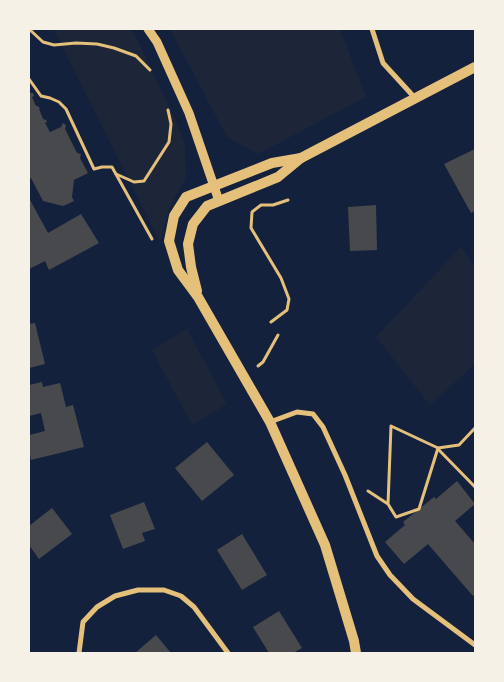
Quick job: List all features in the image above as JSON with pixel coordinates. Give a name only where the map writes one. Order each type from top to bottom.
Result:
[{"type":"main road","points":[[198,297],[188,244],[193,224],[207,206],[278,177],[301,158],[475,67]]},
{"type":"main road","points":[[301,158],[272,163],[186,197],[174,216],[169,241],[178,270],[198,297],[270,422],[325,545],[356,653]]},
{"type":"street","points":[[148,29],[189,113],[220,200]]},
{"type":"street","points":[[372,29],[383,63],[415,98]]},
{"type":"street","points":[[270,422],[297,412],[312,414],[323,427],[345,475],[377,556],[390,575],[413,598],[475,645]]},
{"type":"street","points":[[79,653],[83,622],[97,607],[115,596],[138,590],[164,590],[181,596],[194,608],[228,653]]},
{"type":"path","points":[[29,29],[43,42],[54,45],[97,44],[114,48],[136,56],[150,71]]},
{"type":"path","points":[[29,79],[41,96],[60,102],[66,109],[94,169],[102,166],[112,166]]},
{"type":"path","points":[[116,174],[134,182],[144,181],[169,142],[171,124],[167,109]]},
{"type":"path","points":[[271,322],[287,310],[289,299],[281,278],[251,228],[252,212],[261,205],[273,205],[288,200]]},
{"type":"path","points":[[263,362],[278,335]]},
{"type":"path","points":[[388,504],[391,426],[438,448],[475,487]]},
{"type":"path","points":[[438,448],[460,444],[475,428]]},
{"type":"path","points":[[345,475],[388,504],[396,517],[419,509],[438,448]]},
{"type":"shaded area","points":[[58,29],[130,29],[135,35],[179,128],[185,145],[186,177],[170,207],[160,242],[55,32]]},
{"type":"shaded area","points":[[170,29],[340,29],[366,97],[258,154],[227,137]]},
{"type":"shaded area","points":[[461,247],[475,267],[475,364],[430,405],[376,337]]},
{"type":"shaded area","points":[[187,329],[227,404],[192,425],[152,350]]},
{"type":"building","points":[[29,93],[33,93],[34,96],[32,97],[36,106],[40,109],[43,119],[46,120],[47,122],[45,123],[50,132],[61,127],[63,123],[66,125],[65,129],[77,153],[81,154],[80,158],[88,173],[74,180],[72,197],[74,201],[63,206],[43,201],[31,178],[29,179]]},
{"type":"building","points":[[475,149],[475,211],[471,213],[444,164]]},
{"type":"building","points":[[29,198],[48,233],[81,214],[99,243],[49,270],[45,261],[29,269]]},
{"type":"building","points":[[376,205],[377,250],[350,251],[348,207]]},
{"type":"building","points":[[35,323],[45,364],[29,368],[29,324]]},
{"type":"building","points":[[42,382],[43,387],[60,383],[66,407],[73,405],[84,447],[31,460],[29,435],[45,431],[41,413],[29,416],[29,385]]},
{"type":"building","points":[[207,442],[234,475],[202,501],[175,468]]},
{"type":"building","points":[[457,481],[475,504],[455,521],[475,544],[475,594],[473,596],[428,544],[404,564],[385,542],[405,525],[403,522],[434,497],[436,499]]},
{"type":"building","points":[[144,502],[155,529],[142,533],[145,541],[123,549],[110,515]]},
{"type":"building","points":[[52,508],[72,534],[39,559],[29,545],[29,526]]},
{"type":"building","points":[[242,534],[267,575],[242,590],[217,550]]},
{"type":"building","points":[[279,611],[302,648],[293,653],[269,653],[253,627]]},
{"type":"building","points":[[156,635],[171,653],[135,653]]}]
